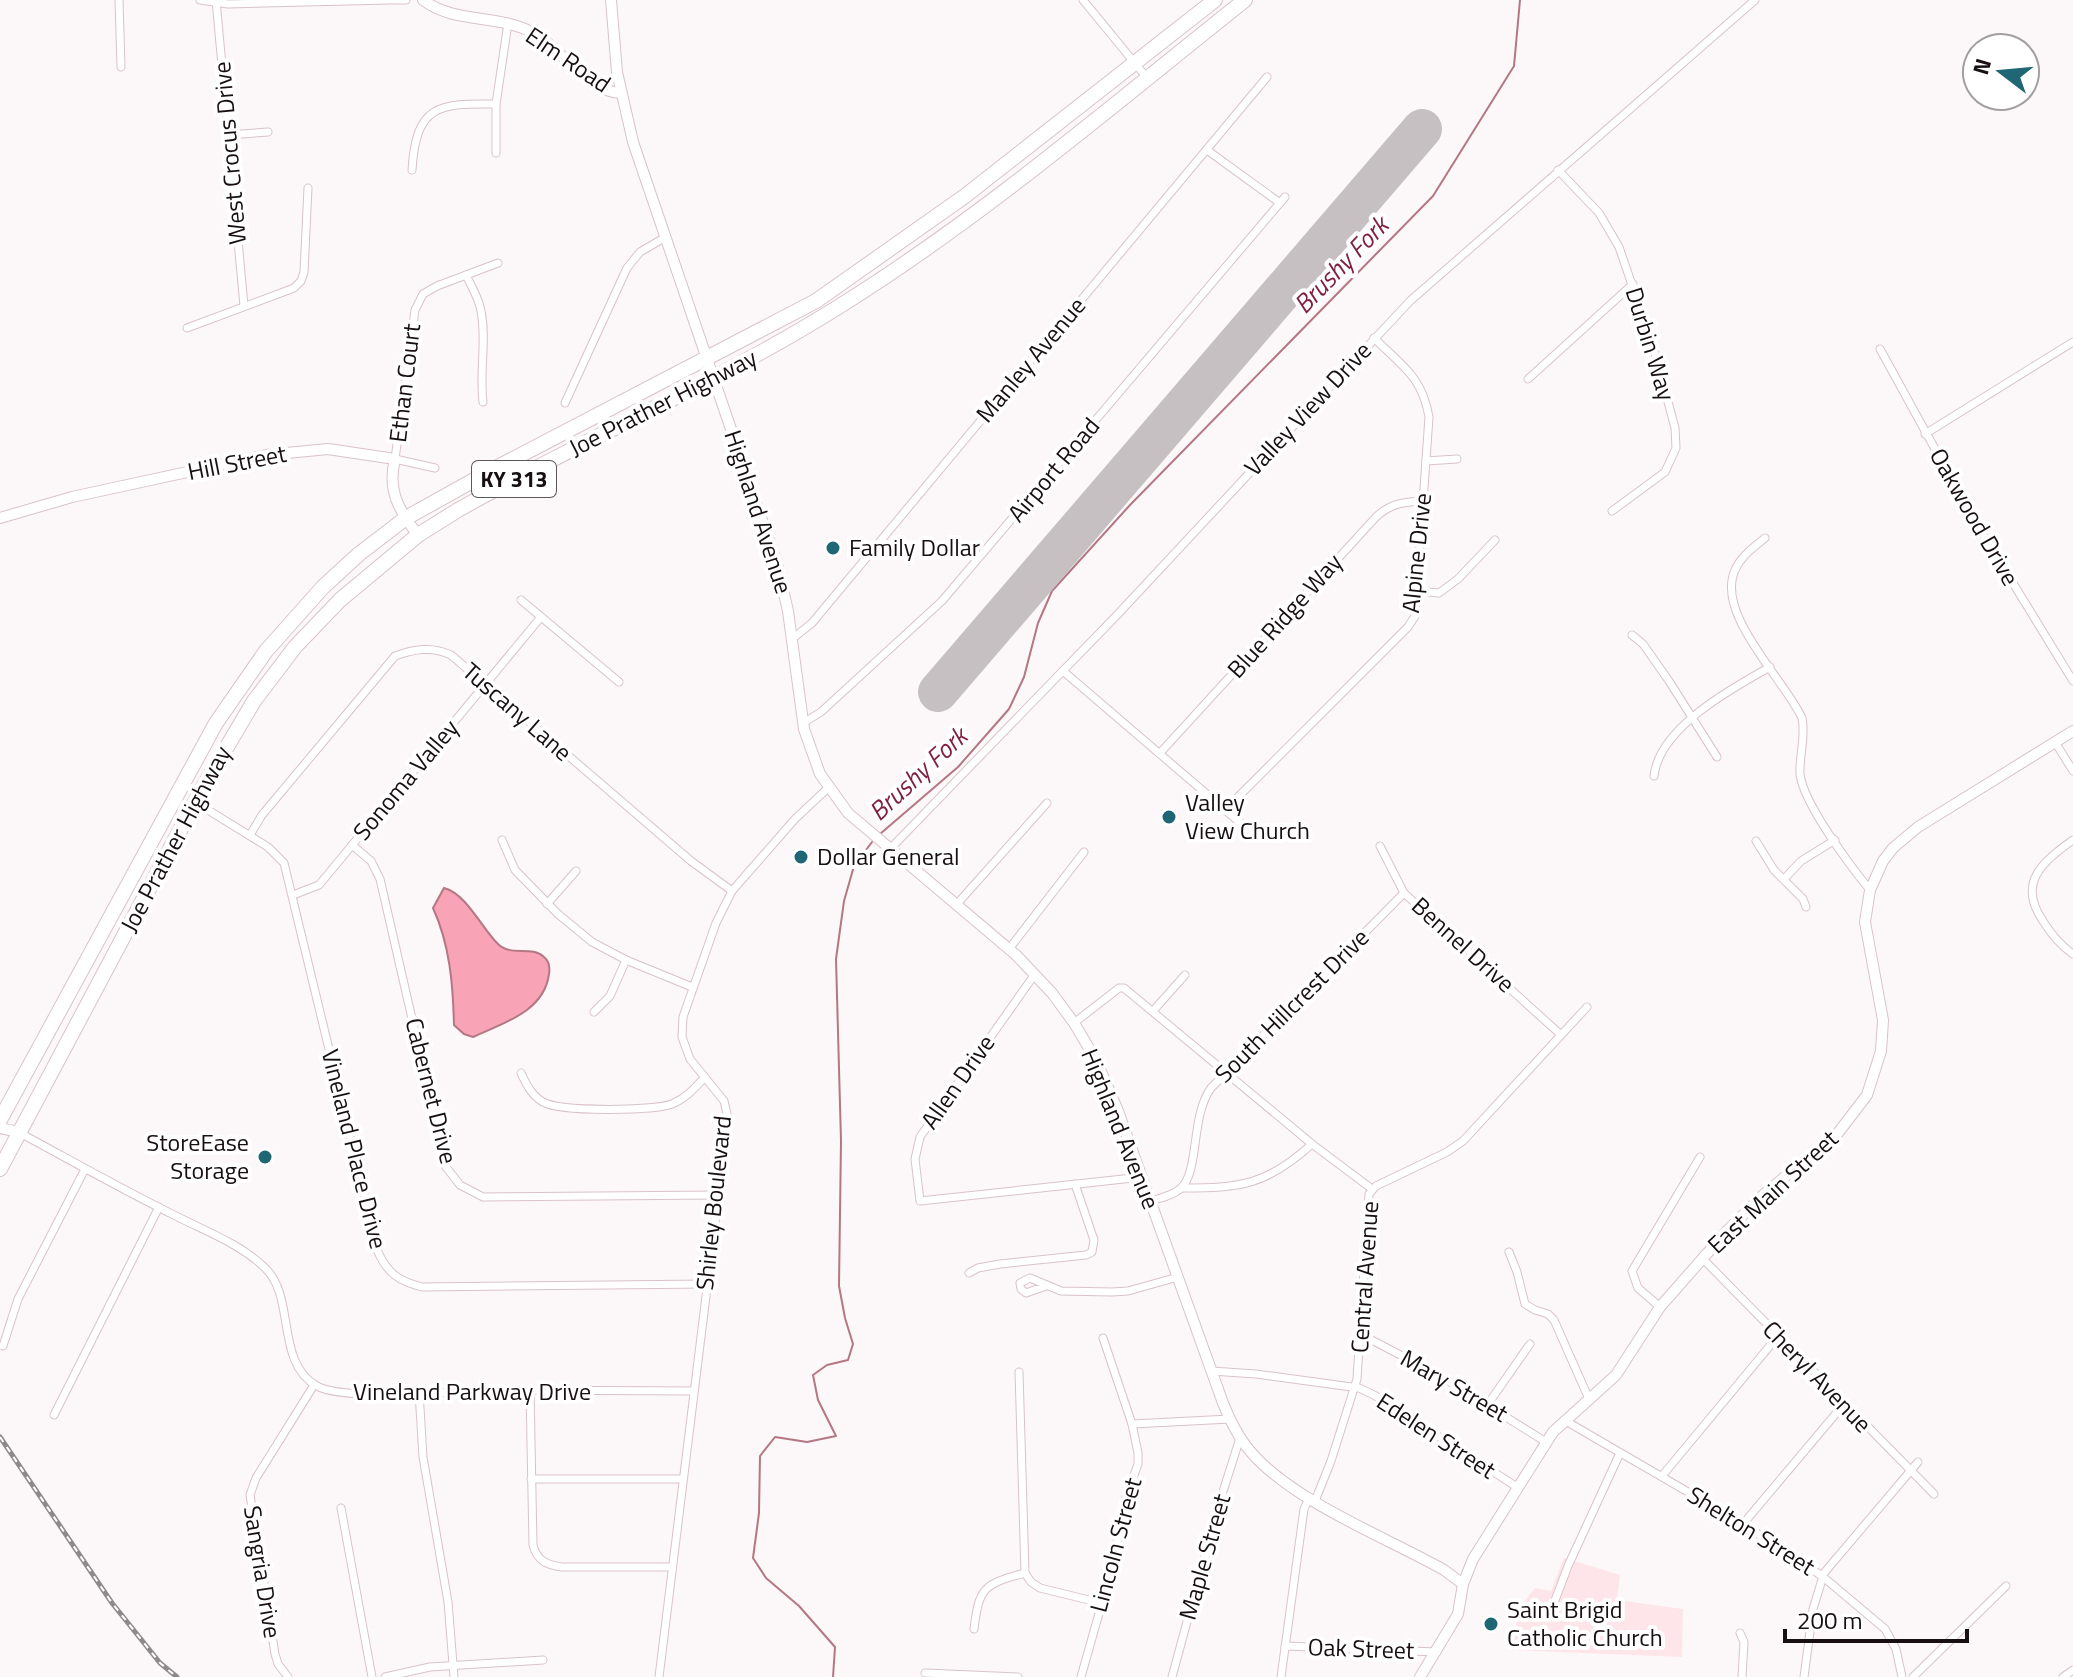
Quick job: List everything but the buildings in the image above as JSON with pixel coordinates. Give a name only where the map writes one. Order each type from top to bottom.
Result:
[{"type":"highway","name":"Joe Prather Highway","points":[[0,1119],[216,723],[274,641],[323,587],[406,518],[492,470],[785,319],[844,282],[965,196],[1215,0]]},
{"type":"highway","name":"Joe Prather Highway","points":[[0,1169],[242,719],[295,647],[356,585],[418,535],[487,493],[714,378],[801,330],[894,271],[994,199],[1245,0]]},
{"type":"main road","name":"Elm Road","points":[[423,0],[448,13],[508,23],[533,32],[586,77],[606,90],[621,93]]},
{"type":"main road","name":"Highland Avenue","points":[[611,0],[614,54],[633,142],[770,541],[783,588],[803,723],[813,759],[828,788],[868,831],[1009,949],[1035,974],[1074,1023],[1109,1089],[1211,1371],[1240,1438],[1266,1468],[1312,1499],[1435,1564],[1463,1584]]},
{"type":"main road","name":"Hill Street","points":[[0,518],[72,497],[266,455],[328,449],[395,459]]},
{"type":"main road","points":[[395,459],[393,495],[418,535]]},
{"type":"main road","name":"East Main Street","points":[[1420,1677],[1458,1614],[1463,1584],[1473,1559],[1546,1442],[1564,1420],[1616,1375],[1660,1307],[1702,1258],[1763,1195],[1838,1133],[1867,1095],[1878,1066],[1883,1035],[1881,1003],[1865,922],[1870,890],[1883,861],[1905,837],[2073,731]]},
{"type":"main road","points":[[0,1119],[19,1132]]},
{"type":"street","points":[[119,0],[121,67]]},
{"type":"street","points":[[200,0],[406,0]]},
{"type":"street","points":[[1083,0],[1147,78]]},
{"type":"street","name":"Valley View Drive","points":[[887,846],[1063,671],[1430,282],[1755,0]]},
{"type":"street","name":"West Crocus Drive","points":[[216,2],[244,306]]},
{"type":"street","points":[[496,153],[496,104],[508,23]]},
{"type":"street","name":"Manley Avenue","points":[[792,639],[812,623],[1267,77]]},
{"type":"street","points":[[412,170],[417,134],[428,115],[457,103],[496,104]]},
{"type":"street","points":[[228,135],[268,132]]},
{"type":"street","name":"Airport Road","points":[[803,723],[821,712],[942,601],[1283,200],[1207,150]]},
{"type":"street","name":"Durbin Way","points":[[1558,170],[1610,229],[1633,284],[1675,428],[1676,448],[1665,472],[1612,511]]},
{"type":"street","points":[[187,328],[294,288],[301,281],[308,188]]},
{"type":"street","points":[[565,403],[631,262],[649,245],[664,238]]},
{"type":"street","name":"Ethan Court","points":[[395,459],[415,310],[423,294],[498,263]]},
{"type":"street","points":[[466,275],[481,307],[484,332],[480,380],[483,402]]},
{"type":"street","points":[[1528,379],[1633,284]]},
{"type":"street","name":"Alpine Drive","points":[[1226,809],[1408,627],[1415,616],[1429,417],[1425,393],[1415,377],[1374,338]]},
{"type":"street","points":[[1925,434],[2073,342]]},
{"type":"street","name":"Oakwood Drive","points":[[1880,349],[1925,434],[2026,608],[2073,681]]},
{"type":"street","points":[[395,459],[435,468]]},
{"type":"street","points":[[1426,461],[1457,459]]},
{"type":"street","name":"Blue Ridge Way","points":[[1160,753],[1387,506],[1423,501]]},
{"type":"street","points":[[1765,538],[1741,560],[1733,574],[1731,591],[1734,609],[1802,718],[1804,736],[1800,763],[1802,782],[1810,801],[1870,890]]},
{"type":"street","points":[[1417,591],[1439,593],[1458,579],[1495,540]]},
{"type":"street","points":[[521,600],[619,682]]},
{"type":"street","name":"Sonoma Valley","points":[[293,895],[319,885],[541,617]]},
{"type":"street","points":[[1632,635],[1643,644],[1669,681],[1717,757]]},
{"type":"street","name":"Tuscany Lane","points":[[250,835],[262,815],[395,656],[409,651],[439,650],[451,655],[691,861],[732,891]]},
{"type":"street","points":[[1654,776],[1655,766],[1690,718],[1770,667]]},
{"type":"street","points":[[1063,671],[1244,826]]},
{"type":"street","points":[[2055,742],[2073,771]]},
{"type":"street","name":"Shirley Boulevard","points":[[659,1677],[728,1118],[724,1101],[690,1059],[682,1037],[683,1017],[716,923],[732,891],[803,811],[828,788]]},
{"type":"street","name":"Vineland Place Drive","points":[[195,802],[268,847],[284,863],[378,1252],[385,1268],[399,1281],[422,1287],[707,1284]]},
{"type":"street","points":[[957,904],[1047,803]]},
{"type":"street","points":[[502,840],[515,870],[547,904],[592,942],[626,960],[692,987]]},
{"type":"street","points":[[1785,878],[1801,861],[1835,840]]},
{"type":"street","points":[[2073,840],[2048,858],[2040,868],[2031,892],[2034,907],[2046,925],[2073,954]]},
{"type":"street","points":[[1756,841],[1774,870],[1785,878],[1806,907]]},
{"type":"street","name":"Cabernet Drive","points":[[352,845],[371,861],[380,879],[446,1167],[460,1185],[483,1197],[717,1195]]},
{"type":"street","name":"Bennel Drive","points":[[1380,846],[1404,893],[1560,1034]]},
{"type":"street","points":[[1009,949],[1084,852]]},
{"type":"street","points":[[547,904],[576,871]]},
{"type":"street","name":"South Hillcrest Drive","points":[[1182,1188],[1191,1169],[1202,1103],[1226,1071],[1404,893]]},
{"type":"street","points":[[594,1012],[610,996],[626,960]]},
{"type":"street","name":"Allen Drive","points":[[1035,974],[920,1137],[915,1159],[920,1201],[1075,1184]]},
{"type":"street","points":[[1153,1011],[1185,975]]},
{"type":"street","points":[[1074,1023],[1119,988],[1124,988],[1312,1144],[1372,1189]]},
{"type":"street","name":"Central Avenue","points":[[1281,1677],[1304,1509],[1312,1499],[1355,1387],[1368,1199],[1372,1189],[1463,1141],[1587,1007]]},
{"type":"street","points":[[521,1073],[529,1090],[542,1102],[561,1108],[656,1108],[687,1097],[705,1077]]},
{"type":"street","points":[[19,1132],[214,1235],[267,1269],[276,1282],[294,1359],[314,1385]]},
{"type":"street","points":[[1151,1201],[1182,1188],[1222,1188],[1253,1183],[1285,1167],[1312,1144]]},
{"type":"street","points":[[1660,1307],[1638,1288],[1632,1271],[1700,1157]]},
{"type":"street","points":[[3,1346],[18,1299],[85,1169]]},
{"type":"street","points":[[969,1273],[985,1267],[1092,1252],[1094,1240],[1075,1184],[1142,1177]]},
{"type":"street","points":[[54,1415],[159,1207]]},
{"type":"street","points":[[1509,1252],[1525,1304],[1554,1320],[1589,1399]]},
{"type":"street","name":"Cheryl Avenue","points":[[1702,1258],[1934,1494]]},
{"type":"street","points":[[1046,1286],[1067,1291],[1123,1292],[1178,1277]]},
{"type":"street","name":"Mary Street","points":[[1360,1334],[1437,1374],[1546,1442]]},
{"type":"street","points":[[1662,1476],[1778,1336]]},
{"type":"street","name":"Lincoln Street","points":[[1081,1677],[1113,1564],[1125,1500],[1138,1464],[1138,1445],[1103,1338]]},
{"type":"street","points":[[1488,1404],[1530,1344]]},
{"type":"street","name":"Edelen Street","points":[[1211,1371],[1355,1387],[1374,1395],[1517,1487]]},
{"type":"street","points":[[1019,1372],[1025,1573],[1040,1588],[1101,1603]]},
{"type":"street","name":"Vineland Parkway Drive","points":[[314,1385],[338,1393],[693,1391]]},
{"type":"street","name":"Sangria Drive","points":[[288,1677],[275,1654],[250,1495],[256,1478],[314,1385]]},
{"type":"street","points":[[530,1390],[533,1545],[541,1560],[562,1567],[671,1567]]},
{"type":"street","points":[[419,1392],[423,1457],[448,1602],[454,1677]]},
{"type":"street","points":[[1743,1524],[1844,1404]]},
{"type":"street","points":[[1132,1424],[1230,1419]]},
{"type":"street","name":"Shelton Street","points":[[1564,1420],[1743,1524],[1822,1576],[1885,1629],[1896,1649],[1902,1677]]},
{"type":"street","name":"Maple Street","points":[[1172,1677],[1240,1438]]},
{"type":"street","points":[[1554,1603],[1620,1453]]},
{"type":"street","points":[[1804,1677],[1813,1609],[1822,1576],[1918,1462]]},
{"type":"street","points":[[531,1479],[683,1479]]},
{"type":"street","points":[[341,1508],[372,1677]]},
{"type":"street","points":[[974,1629],[977,1601],[985,1588],[998,1580],[1025,1573]]},
{"type":"street","points":[[1913,1677],[2006,1586]]},
{"type":"street","points":[[1740,1633],[1744,1642],[1742,1677]]},
{"type":"street","name":"Oak Street","points":[[1285,1646],[1437,1652]]},
{"type":"street","points":[[385,1677],[430,1667],[543,1660]]},
{"type":"street","points":[[2063,1677],[2073,1670]]},
{"type":"street","points":[[925,1673],[1018,1677]]},
{"type":"shaded area","points":[[444,888],[460,897],[503,948],[539,954],[549,965],[546,987],[531,1007],[473,1037],[454,1025],[450,965],[433,908]]},
{"type":"shaded area","points":[[1564,1558],[1620,1575],[1617,1600],[1683,1609],[1682,1657],[1512,1650],[1519,1608],[1535,1588],[1551,1591]]},
{"type":"waterway","name":"Brushy Fork","points":[[880,834],[958,767],[1009,709],[1024,677],[1038,623],[1052,591],[1130,505],[1433,196],[1514,66],[1520,0]]},
{"type":"waterway","name":"Brushy Fork","points":[[833,1677],[835,1647],[799,1606],[766,1578],[753,1558],[759,1513],[760,1456],[775,1437],[807,1442],[836,1436],[818,1400],[813,1375],[827,1365],[848,1360],[853,1344],[839,1286],[841,1141],[836,959],[844,901],[854,866],[872,842]]},
{"type":"runway","points":[[938,692],[1422,129]]},
{"type":"railway","points":[[0,1437],[112,1603],[160,1663],[177,1677]]},
{"type":"place","name":"Family Dollar","points":[[833,548]]},
{"type":"place","name":"Valley View Church","points":[[1169,817]]},
{"type":"place","name":"Dollar General","points":[[801,857]]},
{"type":"place","name":"StoreEase Storage","points":[[265,1157]]},
{"type":"place","name":"Saint Brigid Catholic Church","points":[[1491,1624]]}]
